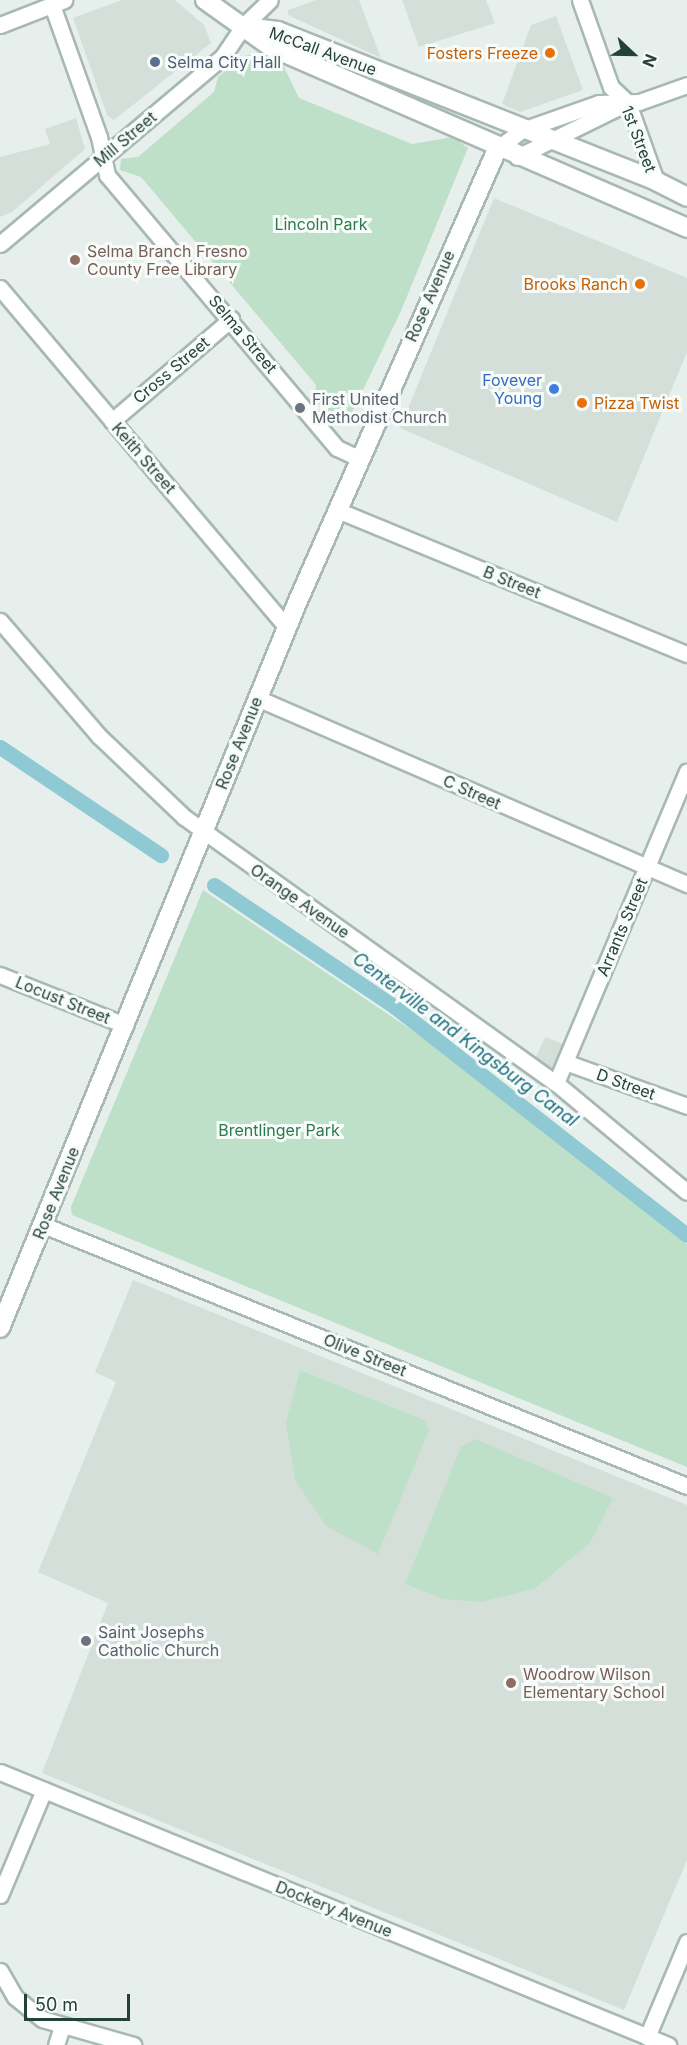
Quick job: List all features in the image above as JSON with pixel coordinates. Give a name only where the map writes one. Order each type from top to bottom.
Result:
[{"type":"street","points":[[206,0],[243,26]]},
{"type":"street","name":"Mill Street","points":[[3,238],[103,158],[223,56],[243,26],[270,0]]},
{"type":"street","name":"1st Street","points":[[580,0],[610,87],[628,103],[656,181]]},
{"type":"street","points":[[0,25],[58,2]]},
{"type":"street","name":"Selma Street","points":[[58,2],[107,175],[231,319],[337,448],[358,458]]},
{"type":"street","name":"McCall Avenue","points":[[243,26],[278,31],[544,140],[656,181],[687,197]]},
{"type":"street","name":"McCall Avenue","points":[[243,26],[271,47],[495,156]]},
{"type":"street","points":[[517,157],[544,140],[606,117],[628,103],[687,85]]},
{"type":"street","points":[[495,156],[522,130],[599,103],[628,103]]},
{"type":"street","points":[[495,156],[517,157],[687,228]]},
{"type":"street","name":"Rose Avenue","points":[[2,1318],[43,1225],[257,698],[358,458],[495,156]]},
{"type":"street","name":"Keith Street","points":[[0,288],[287,628]]},
{"type":"street","name":"Cross Street","points":[[112,421],[231,319]]},
{"type":"street","name":"B Street","points":[[337,510],[687,654]]},
{"type":"street","name":"Orange Avenue","points":[[0,621],[99,736],[203,831],[556,1083],[687,1192]]},
{"type":"street","name":"C Street","points":[[257,698],[646,869],[687,884]]},
{"type":"street","name":"Arrants Street","points":[[556,1083],[687,771]]},
{"type":"street","name":"Locust Street","points":[[0,975],[125,1025]]},
{"type":"street","name":"D Street","points":[[565,1062],[687,1106]]},
{"type":"street","name":"Olive Street","points":[[43,1225],[687,1486]]},
{"type":"street","name":"Dockery Avenue","points":[[0,1772],[668,2045]]},
{"type":"street","points":[[0,1895],[44,1790]]},
{"type":"street","points":[[647,2037],[687,1942]]},
{"type":"street","points":[[0,1971],[27,2010],[62,2027],[133,2045]]},
{"type":"street","points":[[56,2045],[62,2027]]},
{"type":"shaded area","points":[[122,0],[175,0],[204,25],[211,43],[114,120],[107,115],[73,18]]},
{"type":"shaded area","points":[[317,0],[359,0],[381,58],[288,15],[288,10]]},
{"type":"shaded area","points":[[402,0],[486,0],[495,23],[419,47]]},
{"type":"shaded area","points":[[556,16],[583,90],[520,112],[502,104],[531,25]]},
{"type":"shaded area","points":[[76,118],[85,149],[12,212],[0,217],[0,157],[50,144],[45,129]]},
{"type":"shaded area","points":[[494,198],[687,278],[687,352],[617,522],[400,428]]},
{"type":"shaded area","points":[[545,1037],[563,1044],[553,1070],[536,1057]]},
{"type":"shaded area","points":[[133,1280],[687,1505],[687,1860],[624,2010],[42,1773],[108,1603],[38,1572],[116,1382],[95,1372]]},
{"type":"green space","name":"Lincoln Park","points":[[253,54],[283,65],[299,98],[412,144],[453,137],[468,148],[401,311],[347,423],[334,422],[314,399],[316,385],[141,177],[120,170],[121,159],[138,157],[214,92],[218,77],[241,57]]},
{"type":"green space","name":"Brentlinger Park","points":[[203,890],[431,1043],[687,1244],[687,1467],[72,1215],[71,1207]]},
{"type":"green space","points":[[300,1370],[424,1420],[429,1430],[378,1554],[326,1526],[295,1480],[286,1423]]},
{"type":"green space","points":[[475,1439],[613,1498],[590,1543],[534,1589],[482,1602],[443,1599],[405,1584],[461,1447]]},
{"type":"waterway","name":"Centerville and Kingsburg Canal","points":[[0,747],[161,855]]},
{"type":"waterway","name":"Centerville and Kingsburg Canal","points":[[214,885],[395,1007],[687,1235]]},
{"type":"place","name":"Fosters Freeze","points":[[550,53]]},
{"type":"place","name":"Selma City Hall","points":[[155,62]]},
{"type":"place","name":"Selma Branch Fresno County Free Library","points":[[75,260]]},
{"type":"place","name":"Brooks Ranch","points":[[640,284]]},
{"type":"place","name":"Fovever Young","points":[[554,389]]},
{"type":"place","name":"Pizza Twist","points":[[582,403]]},
{"type":"place","name":"First United Methodist Church","points":[[300,408]]},
{"type":"place","name":"Saint Josephs Catholic Church","points":[[86,1641]]},
{"type":"place","name":"Woodrow Wilson Elementary School","points":[[511,1683]]}]
